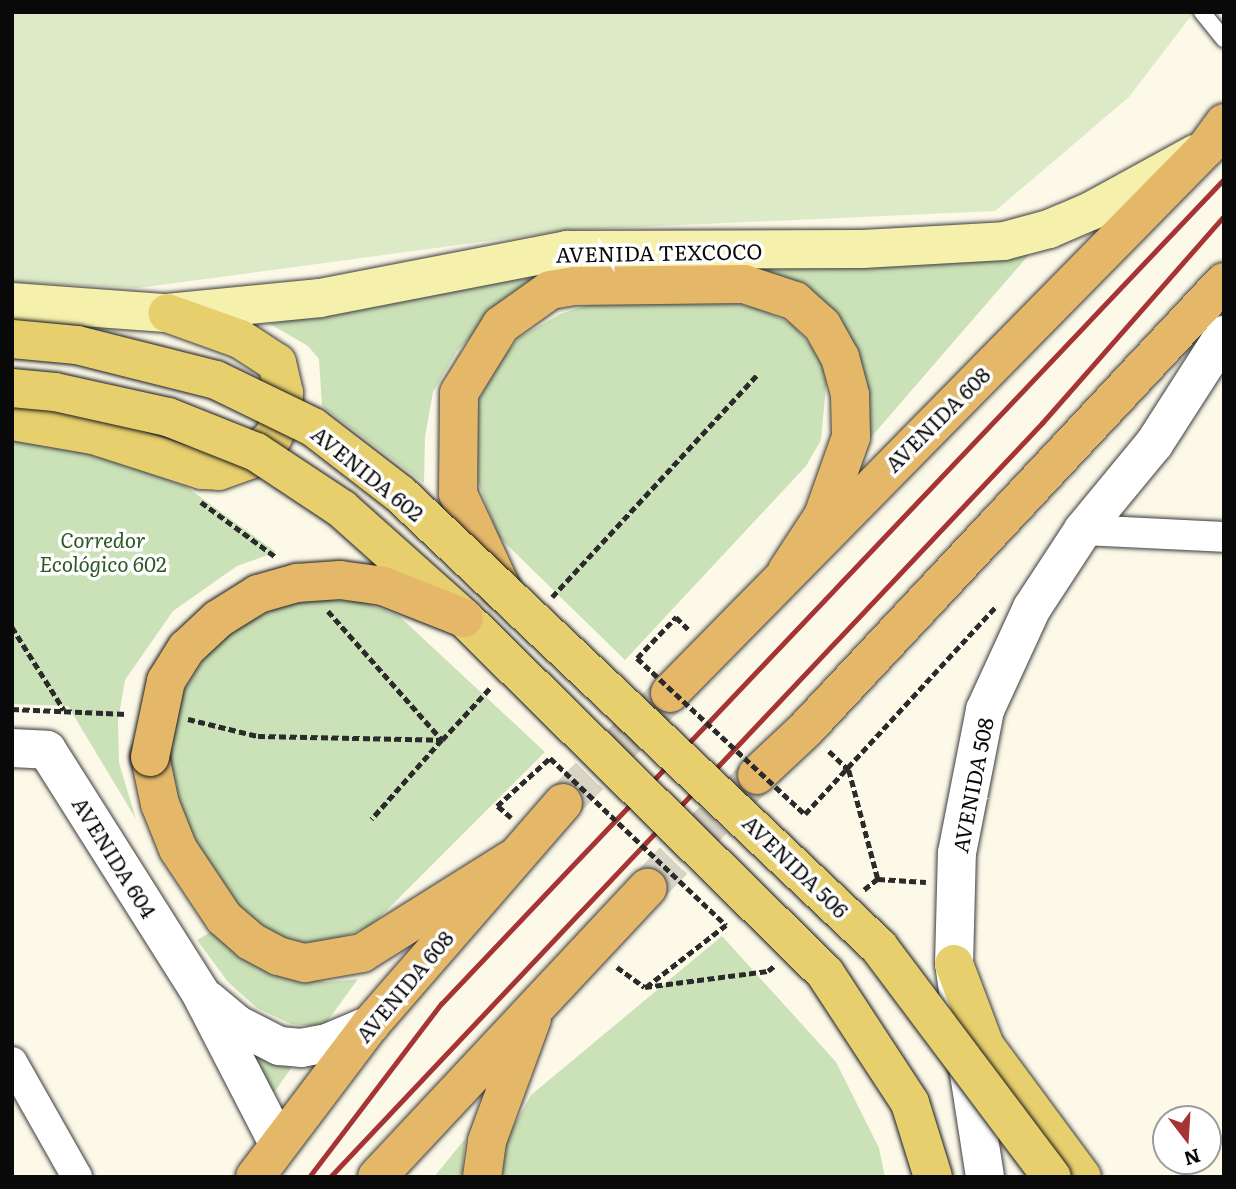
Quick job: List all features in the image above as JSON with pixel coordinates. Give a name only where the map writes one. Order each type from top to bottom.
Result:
[{"type":"highway","name":"AVENIDA 608","points":[[670,693],[1215,135]]},
{"type":"highway","points":[[757,775],[806,729],[1224,282]]},
{"type":"highway","points":[[502,589],[458,494],[459,393],[501,325],[550,290],[669,284],[744,284],[779,293],[810,312],[840,357],[852,416],[847,458],[823,516],[787,571]]},
{"type":"highway","points":[[464,618],[383,586],[340,580],[297,583],[258,594],[218,619],[187,648],[166,681],[150,757],[160,804],[178,849],[224,918],[250,941],[278,956],[305,963],[337,961],[362,953],[510,860]]},
{"type":"highway","name":"AVENIDA 608","points":[[255,1177],[278,1143],[370,1025],[510,860],[563,803]]},
{"type":"highway","points":[[377,1177],[647,888]]},
{"type":"highway","points":[[482,1177],[487,1141],[538,1003]]},
{"type":"main road","name":"AVENIDA TEXCOCO","points":[[12,302],[167,313],[320,298],[567,250],[863,249],[1004,241],[1049,229],[1091,211],[1215,135]]},
{"type":"main road","points":[[12,421],[104,438],[202,470],[219,471],[249,460],[273,437],[280,423],[284,393],[277,363],[240,339],[167,313]]},
{"type":"main road","name":"AVENIDA 602","points":[[12,339],[77,345],[216,380],[313,426],[400,494],[502,589]]},
{"type":"main road","points":[[12,388],[55,392],[169,417],[256,452],[342,509],[464,618],[825,973],[910,1103],[933,1177]]},
{"type":"main road","name":"AVENIDA 506","points":[[502,589],[879,947],[1052,1177]]},
{"type":"main road","points":[[954,964],[985,1046],[1082,1177]]},
{"type":"street","name":"AVENIDA 508","points":[[985,1177],[954,964],[957,853],[985,710],[1032,608],[1083,530],[1154,444],[1224,335]]},
{"type":"street","points":[[1083,530],[1224,537]]},
{"type":"street","name":"AVENIDA 604","points":[[12,748],[47,750],[201,994],[278,1143]]},
{"type":"street","name":"AVENIDA 604","points":[[201,994],[238,1025],[279,1046],[301,1048],[327,1043],[370,1025]]},
{"type":"street","points":[[12,1062],[77,1177]]},
{"type":"lane","points":[[1202,12],[1224,39]]},
{"type":"path","points":[[195,498],[287,565]]},
{"type":"path","points":[[676,617],[637,658],[805,814],[1004,598],[1032,608]]},
{"type":"path","points":[[324,606],[442,740],[372,819]]},
{"type":"path","points":[[12,627],[64,710],[12,709]]},
{"type":"path","points":[[497,806],[550,758],[726,925],[645,987]]},
{"type":"path","points":[[878,879],[956,883]]},
{"type":"green space","points":[[12,12],[1194,12],[1129,97],[995,211],[570,230],[138,288],[12,282]]},
{"type":"green space","points":[[1033,250],[866,443],[869,398],[749,268]]},
{"type":"green space","points":[[561,266],[515,291],[457,351],[433,392],[425,437],[424,483],[322,406],[319,359],[308,346],[270,324]]},
{"type":"green space","points":[[597,302],[732,302],[762,310],[792,324],[813,348],[827,375],[821,440],[806,466],[625,660],[498,536],[473,468],[479,400],[495,367],[520,337],[560,314]]},
{"type":"green space","name":"Corredor Ecológico 602","points":[[12,439],[81,448],[185,486],[276,552],[237,566],[173,611],[125,680],[118,721],[119,763],[136,819],[68,706],[12,704]]},
{"type":"green space","points":[[313,599],[363,602],[399,616],[545,752],[371,926],[325,943],[292,942],[260,926],[230,898],[197,847],[167,769],[177,703],[210,650],[240,626],[277,608]]},
{"type":"green space","points":[[211,932],[282,974],[327,982],[358,979],[323,1027],[291,1024],[257,1008],[228,982],[197,940]]},
{"type":"green space","points":[[722,936],[836,1062],[879,1148],[885,1177],[502,1177],[506,1140],[531,1095]]},
{"type":"green space","points":[[243,1043],[292,1067],[273,1094]]},
{"type":"green space","points":[[465,1139],[462,1177],[434,1177]]},
{"type":"tunnel","points":[[563,803],[670,693]]},
{"type":"tunnel","points":[[647,888],[757,775]]},
{"type":"railway","points":[[309,1177],[441,1004],[1224,179]]},
{"type":"railway","points":[[330,1177],[1042,423],[1224,216]]}]
